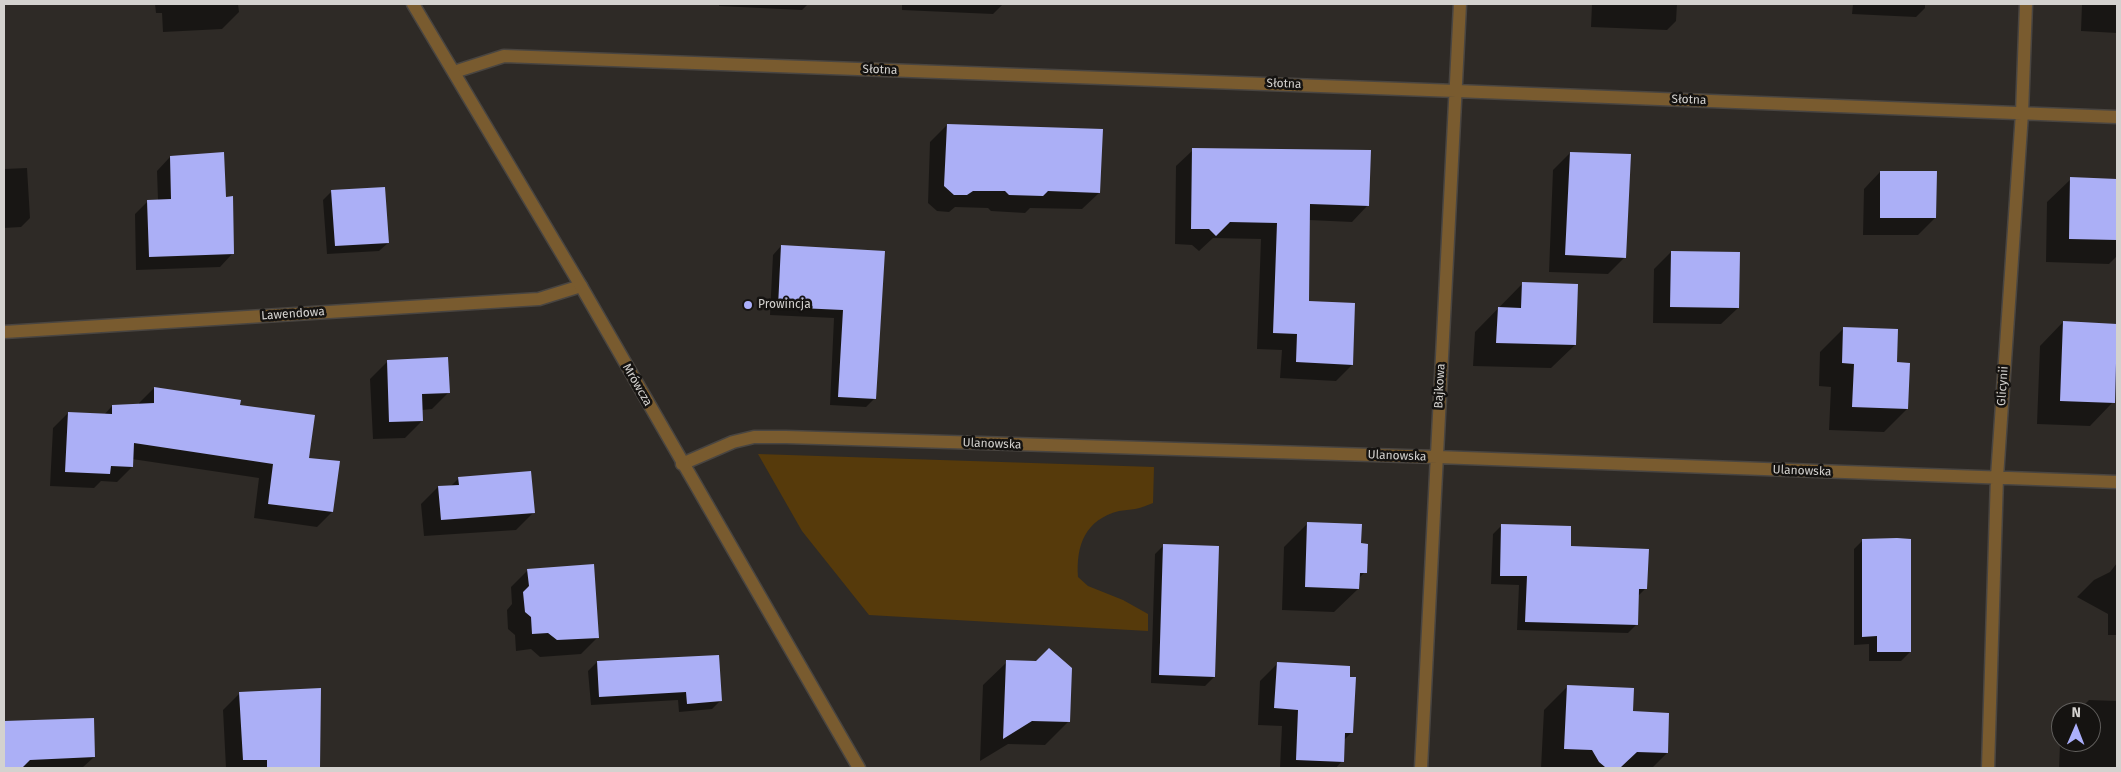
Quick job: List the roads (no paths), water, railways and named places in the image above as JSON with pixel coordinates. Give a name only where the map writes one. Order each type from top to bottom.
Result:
[{"type":"street","name":"Mrówcza","points":[[413,4],[581,286],[859,768]]},
{"type":"street","name":"Bajkowa","points":[[1421,768],[1460,4]]},
{"type":"street","name":"Glicynii","points":[[1988,768],[1997,478],[2022,114],[2026,4]]},
{"type":"street","name":"Słotna","points":[[454,72],[504,56],[2117,117]]},
{"type":"street","name":"Lawendowa","points":[[4,332],[539,299],[581,286]]},
{"type":"street","name":"Ulanowska","points":[[682,464],[733,442],[754,437],[1436,458],[2117,482]]},
{"type":"place","name":"Prowincja","points":[[748,305]]}]
